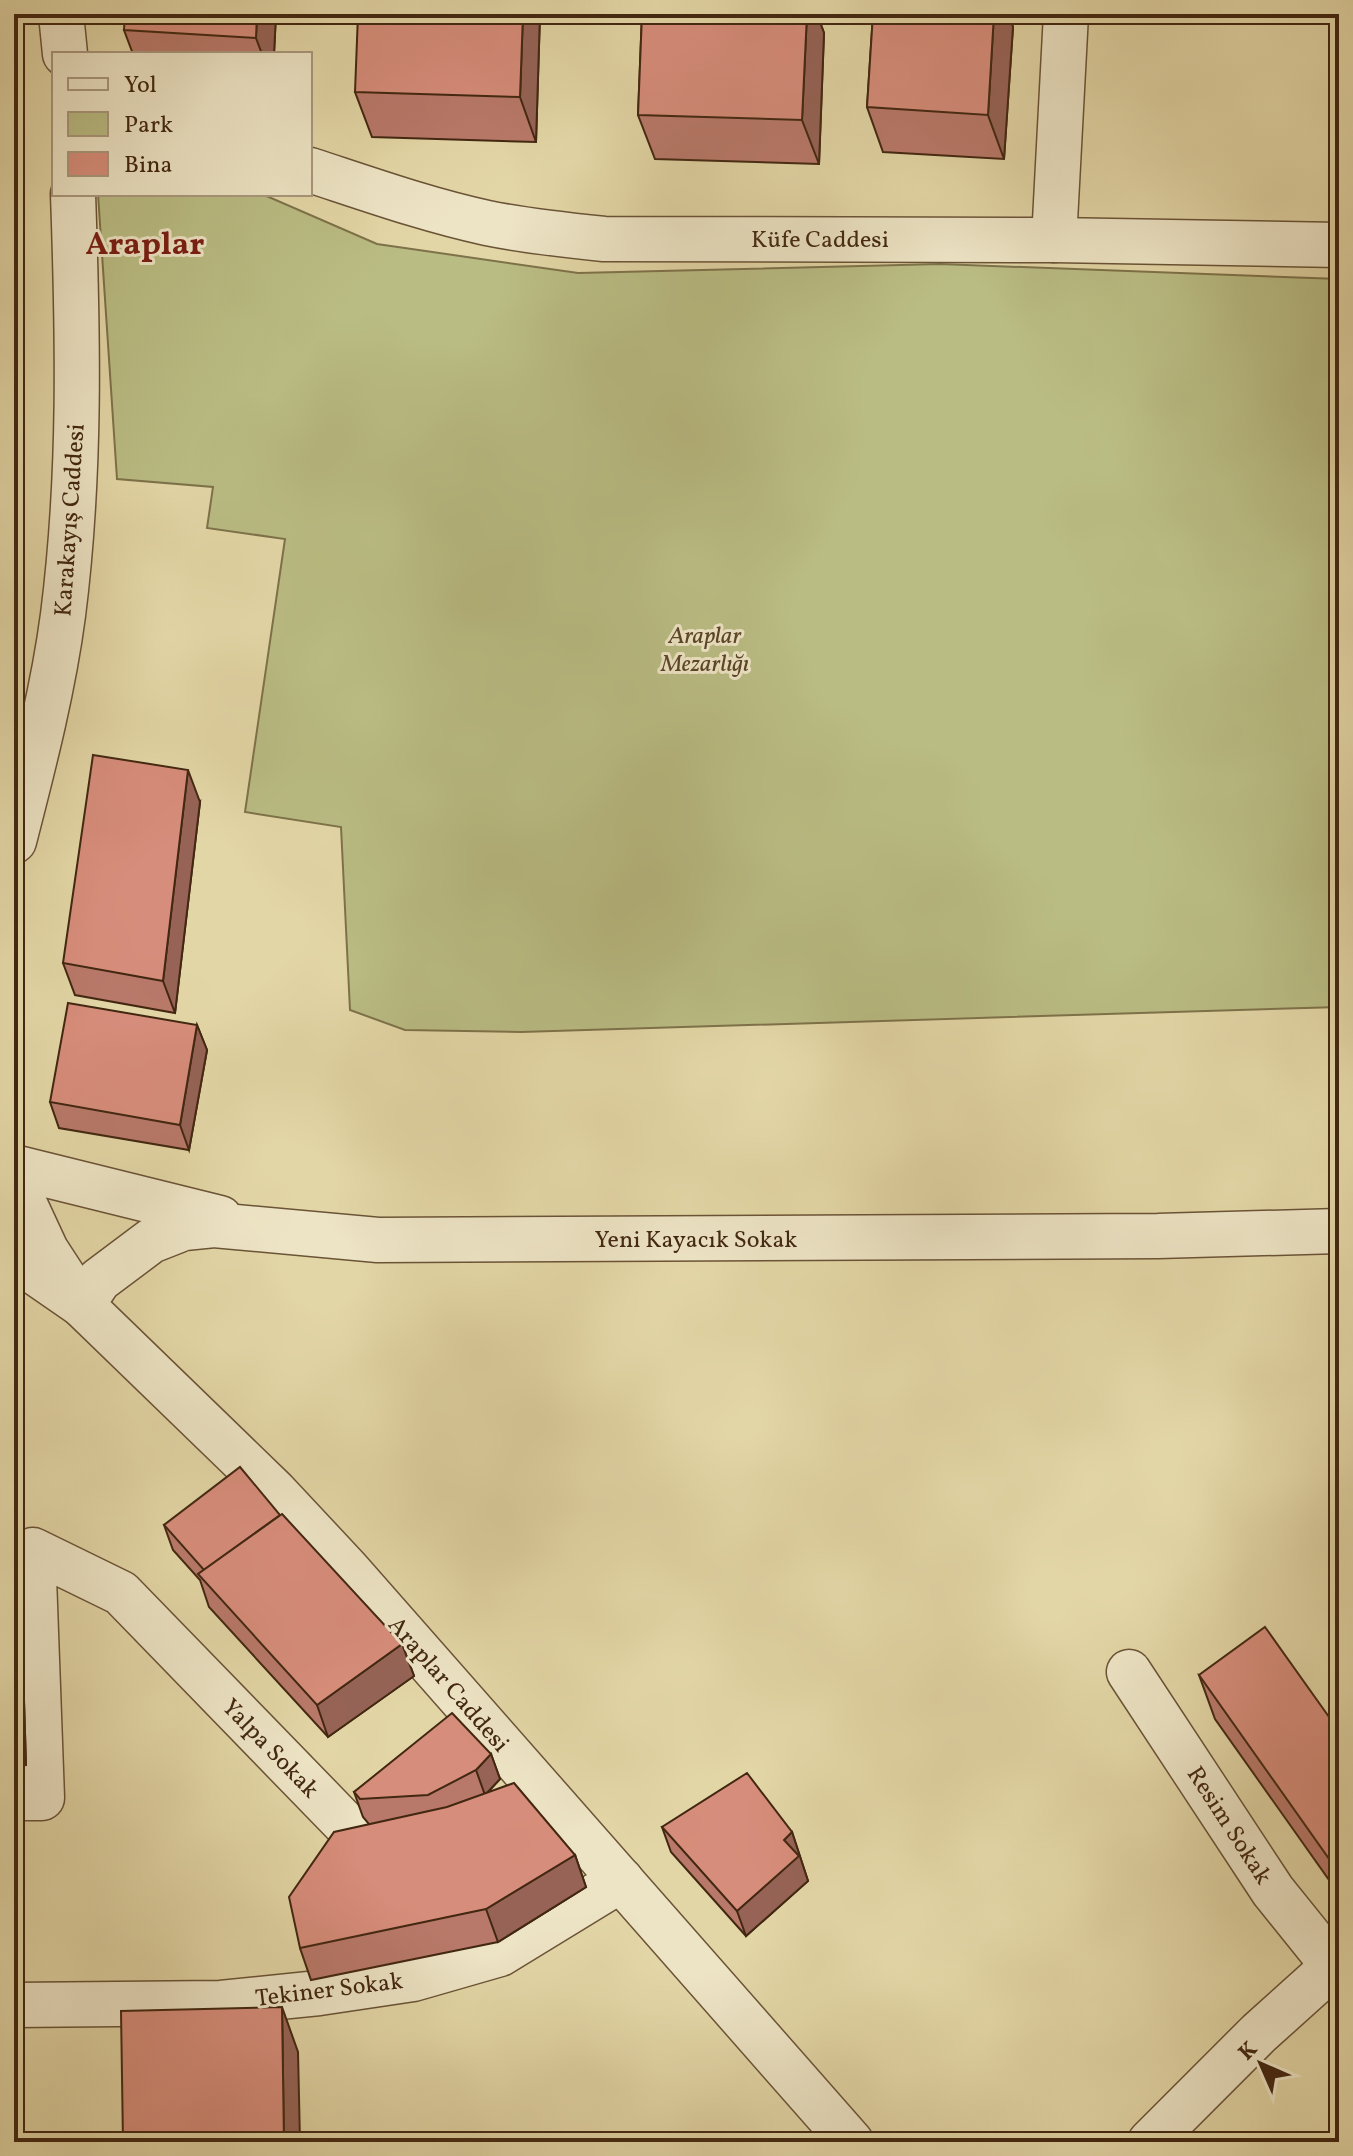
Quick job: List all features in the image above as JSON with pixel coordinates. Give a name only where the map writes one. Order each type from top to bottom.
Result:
[{"type":"street","points":[[61,14],[65,52]]},
{"type":"street","points":[[1054,240],[1066,14]]},
{"type":"street","name":"Küfe Caddesi","points":[[312,171],[421,206],[484,222],[591,238],[1339,245]]},
{"type":"street","name":"Karakayış Caddesi","points":[[14,841],[48,697],[63,618],[71,543],[79,358],[73,196]]},
{"type":"street","points":[[14,1167],[269,1230]]},
{"type":"street","points":[[14,1181],[46,1250],[82,1305]]},
{"type":"street","name":"Yeni Kayacık Sokak","points":[[82,1305],[99,1280],[151,1241],[184,1228],[214,1225],[378,1240],[1142,1236],[1339,1231]]},
{"type":"street","name":"Araplar Caddesi","points":[[14,1258],[82,1305],[306,1525],[851,2142]]},
{"type":"street","points":[[14,1298],[82,1305]]},
{"type":"street","name":"Yalpa Sokak","points":[[14,1798],[42,1798],[33,1550],[121,1593],[355,1834],[440,1832]]},
{"type":"street","name":"Resim Sokak","points":[[1129,1672],[1273,1891],[1337,1966]]},
{"type":"street","points":[[496,1809],[534,1780]]},
{"type":"street","name":"Tekiner Sokak","points":[[14,2005],[221,2003],[413,1979],[500,1954],[621,1880]]},
{"type":"street","points":[[1150,2142],[1259,2033],[1337,1966]]},
{"type":"green space","name":"Araplar Mezarlığı","points":[[98,196],[267,196],[377,244],[578,273],[940,264],[1339,279],[1339,1007],[521,1032],[405,1030],[350,1010],[341,827],[245,812],[285,539],[207,528],[213,487],[117,479]]},
{"type":"building","points":[[125,14],[257,14],[256,38],[124,30]]},
{"type":"building","points":[[358,14],[523,14],[520,97],[355,92]]},
{"type":"building","points":[[642,14],[807,14],[802,120],[638,115]]},
{"type":"building","points":[[873,14],[994,14],[988,115],[867,107]]},
{"type":"building","points":[[93,755],[188,770],[163,981],[63,963]]},
{"type":"building","points":[[68,1003],[197,1025],[180,1125],[50,1102]]},
{"type":"building","points":[[240,1467],[280,1515],[204,1570],[164,1525]]},
{"type":"building","points":[[282,1514],[402,1644],[317,1705],[198,1574]]},
{"type":"building","points":[[1265,1627],[1339,1731],[1339,1858],[1332,1863],[1199,1675]]},
{"type":"building","points":[[452,1713],[491,1754],[476,1770],[428,1795],[360,1799],[354,1792]]},
{"type":"building","points":[[747,1773],[792,1832],[784,1840],[799,1856],[737,1911],[662,1827]]},
{"type":"building","points":[[514,1783],[575,1855],[486,1909],[300,1948],[289,1897],[334,1832],[447,1807]]},
{"type":"building","points":[[282,2007],[284,2142],[123,2142],[121,2011]]},
{"type":"district","name":"Araplar","points":[[145,243]]}]
